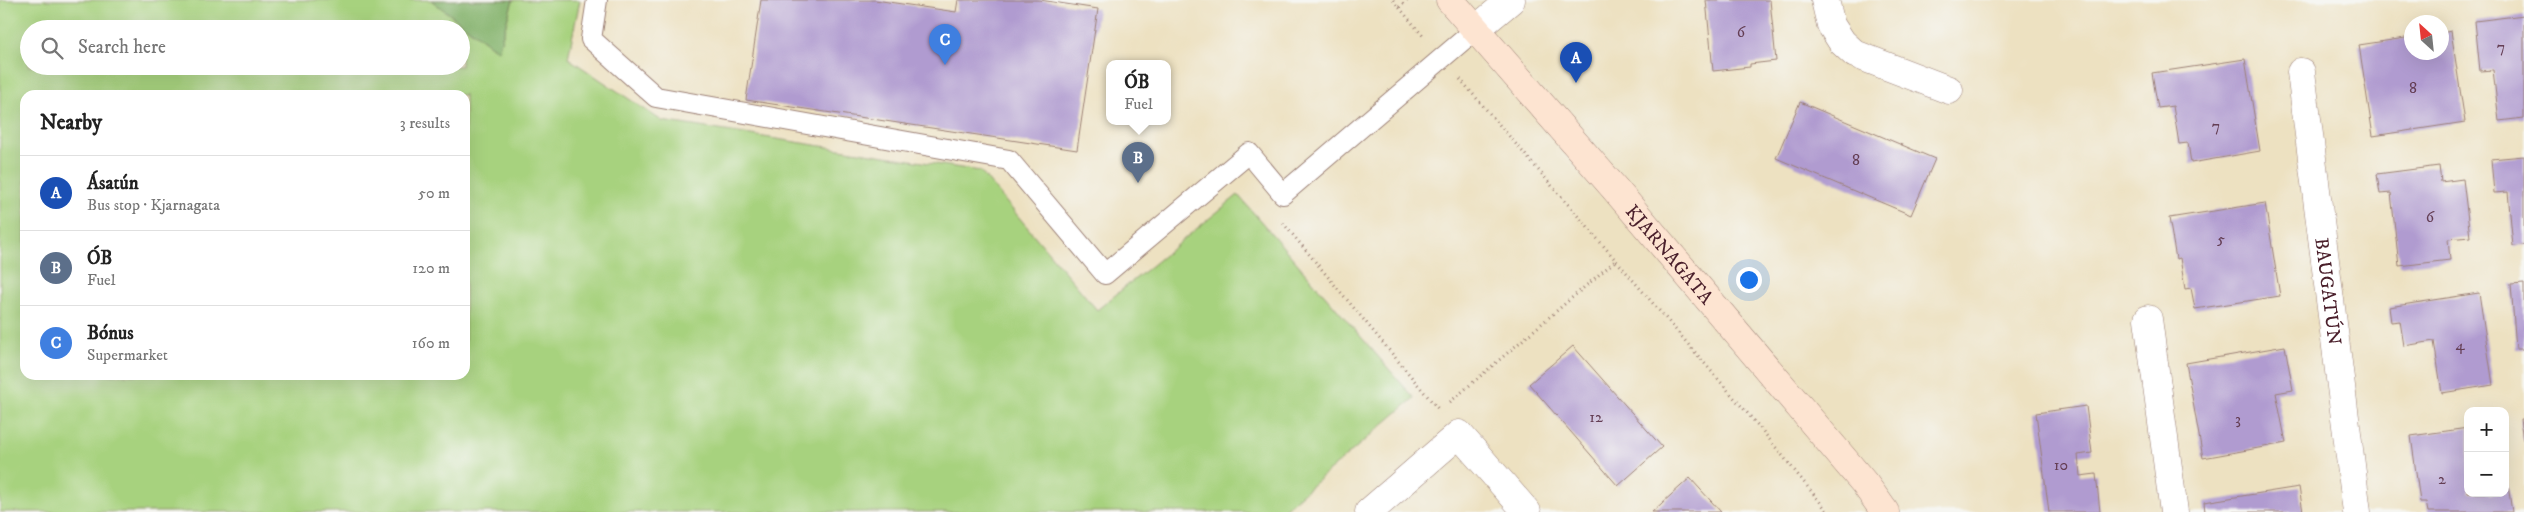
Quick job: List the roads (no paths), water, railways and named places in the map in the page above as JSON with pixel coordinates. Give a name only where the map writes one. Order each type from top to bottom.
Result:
[{"type":"street","name":"KJARNAGATA","points":[[1450,0],[1621,196],[1865,484],[1885,512]]},
{"type":"street","points":[[1476,30],[1511,0]]},
{"type":"street","points":[[1825,0],[1831,25],[1842,42],[1855,54],[1949,90]]},
{"type":"street","name":"BAUGATÚN","points":[[2301,72],[2356,512]]},
{"type":"street","points":[[2148,319],[2174,512]]},
{"type":"street","points":[[1369,512],[1459,434],[1526,512]]},
{"type":"lane","points":[[598,0],[591,39],[656,97],[1009,160],[1105,274],[1249,153],[1283,194],[1476,30]]},
{"type":"place","name":"Bónus","points":[[945,65]]},
{"type":"place","name":"Ásatún","points":[[1576,83]]},
{"type":"place","name":"ÓB","points":[[1138,183]]}]
